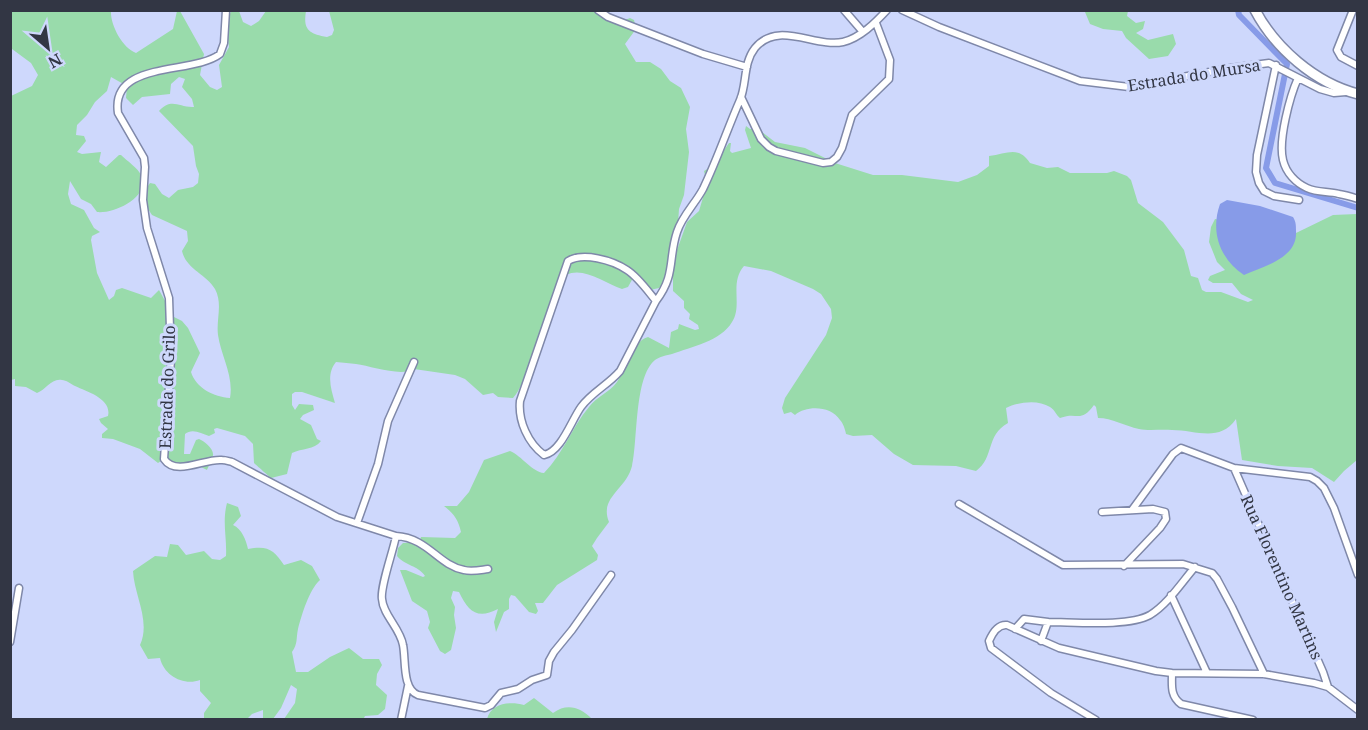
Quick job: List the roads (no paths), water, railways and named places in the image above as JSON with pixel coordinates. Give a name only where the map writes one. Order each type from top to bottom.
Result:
[{"type":"main road","points":[[1256,10],[1266,29],[1289,53],[1315,74],[1353,93]]},
{"type":"street","name":"Estrada do Grilo","points":[[226,10],[224,43],[220,54],[196,64],[155,70],[143,75],[127,85],[119,95],[117,104],[118,112],[144,158],[143,200],[147,228],[169,298],[171,359],[164,459],[170,465],[180,466],[221,459],[232,462],[337,517],[396,536],[418,540],[448,564],[461,570],[488,569]]},
{"type":"street","points":[[598,10],[608,17],[682,46],[747,67]]},
{"type":"street","points":[[844,10],[863,32]]},
{"type":"street","points":[[656,301],[626,269],[584,257],[575,257],[568,261],[520,401],[521,421],[536,449],[544,455],[555,450],[590,396],[620,371],[656,301],[664,291],[672,269],[677,231],[702,192],[741,97],[747,67],[755,48],[768,39],[791,35],[834,43],[843,42],[876,23],[887,10]]},
{"type":"street","name":"Estrada do Mursa","points":[[902,10],[949,31],[1080,81],[1129,87],[1261,63],[1276,65],[1330,92],[1353,93]]},
{"type":"street","points":[[1353,10],[1337,50],[1341,57],[1358,66]]},
{"type":"street","points":[[741,97],[761,139],[769,147],[776,151],[823,163],[831,162],[842,148],[852,115],[889,79],[890,60],[876,23]]},
{"type":"street","points":[[1276,65],[1257,155],[1256,172],[1264,191],[1274,196],[1299,200]]},
{"type":"street","points":[[1295,76],[1284,135],[1282,155],[1285,167],[1293,178],[1307,188],[1358,199]]},
{"type":"street","points":[[357,523],[378,464],[388,421],[414,362]]},
{"type":"street","points":[[1132,510],[1173,454],[1181,448],[1190,449],[1234,468],[1310,477],[1324,488],[1334,508],[1358,574]]},
{"type":"street","name":"Rua Florentino Martins","points":[[1234,468],[1328,687]]},
{"type":"street","points":[[958,504],[1063,566],[1183,564],[1212,573],[1264,674]]},
{"type":"street","points":[[1102,512],[1161,510],[1165,512],[1166,519],[1160,528],[1124,566]]},
{"type":"street","points":[[396,536],[381,598],[401,636],[408,686],[401,720]]},
{"type":"street","points":[[1015,629],[1024,619],[1048,622],[1133,621],[1151,614],[1195,567]]},
{"type":"street","points":[[408,686],[418,695],[485,708],[491,705],[501,693],[518,689],[532,680],[548,675],[549,661],[554,652],[611,575]]},
{"type":"street","points":[[10,642],[19,588]]},
{"type":"street","points":[[1171,595],[1207,673]]},
{"type":"street","points":[[1041,641],[1048,622]]},
{"type":"street","points":[[1096,720],[1051,693],[991,648],[989,641],[1000,626],[1007,625],[1041,641],[1076,653],[1172,673],[1264,674],[1328,687],[1358,710]]},
{"type":"street","points":[[1172,673],[1173,694],[1181,704],[1252,720]]},
{"type":"water","points":[[1227,200],[1260,206],[1293,217],[1296,231],[1292,248],[1278,260],[1244,275],[1229,261],[1219,244],[1217,214],[1220,204]]},
{"type":"waterway","points":[[1238,10],[1239,15],[1287,64],[1266,168],[1275,183],[1358,208]]}]
